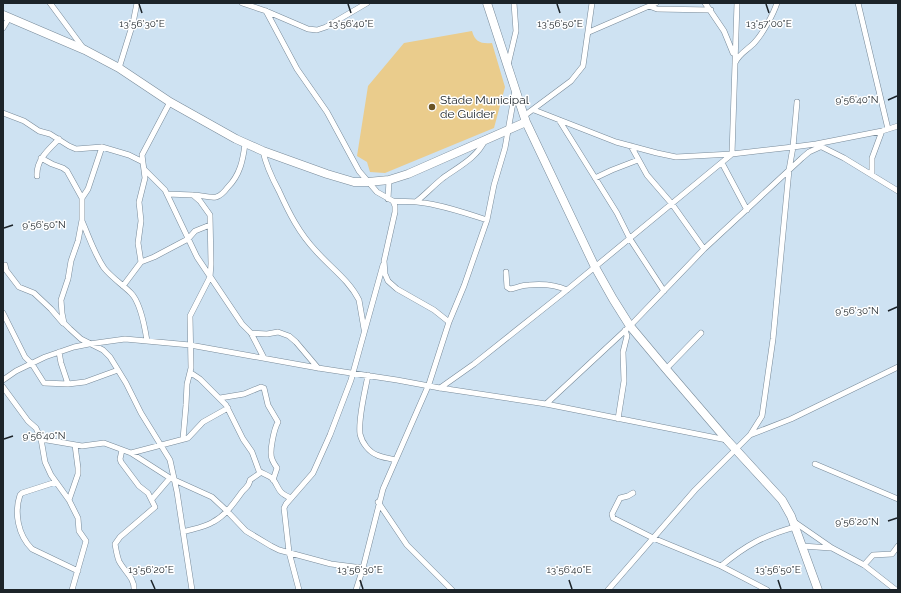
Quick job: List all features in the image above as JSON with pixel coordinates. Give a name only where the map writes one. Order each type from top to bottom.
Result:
[{"type":"main road","points":[[487,3],[507,68],[516,89],[525,119],[595,266],[628,328],[782,500],[794,524],[818,590]]},
{"type":"main road","points":[[6,17],[85,50],[119,68],[170,102],[245,144],[327,174],[354,182],[389,180],[408,174],[507,130],[525,119]]},
{"type":"street","points":[[50,3],[85,50]]},
{"type":"street","points":[[119,68],[133,23],[136,3]]},
{"type":"street","points":[[242,3],[266,11],[308,30],[317,30],[326,27],[368,3]]},
{"type":"street","points":[[507,68],[516,31],[514,3]]},
{"type":"street","points":[[525,119],[534,110],[571,81],[581,70],[585,58],[592,3]]},
{"type":"street","points":[[589,32],[656,3]]},
{"type":"street","points":[[705,3],[724,30],[734,56]]},
{"type":"street","points":[[440,388],[474,364],[567,290],[732,154],[735,89],[734,56],[737,3]]},
{"type":"street","points":[[734,64],[739,56],[757,40],[777,3]]},
{"type":"street","points":[[858,3],[888,129]]},
{"type":"street","points":[[649,6],[657,9],[711,10]]},
{"type":"street","points":[[266,11],[297,69],[327,112],[353,160],[377,192],[390,200],[395,206],[384,261],[353,373],[316,468],[284,508],[289,552],[299,590]]},
{"type":"street","points":[[3,28],[6,17]]},
{"type":"street","points":[[356,590],[363,568],[378,502],[428,386],[449,322],[487,220],[494,185],[505,148],[507,130],[516,89]]},
{"type":"street","points":[[170,102],[143,152],[141,161],[145,170],[162,186],[167,194],[197,257],[242,324],[251,333],[264,358]]},
{"type":"street","points":[[608,590],[695,490],[750,435],[762,416],[773,339],[797,102]]},
{"type":"street","points":[[534,110],[616,142],[676,157],[732,154],[793,147],[818,146],[898,126]]},
{"type":"street","points":[[3,114],[24,121],[39,132],[50,134],[69,146],[76,148],[102,147],[129,155],[141,161]]},
{"type":"street","points":[[559,120],[617,213],[630,239],[664,291]]},
{"type":"street","points":[[872,174],[872,158],[882,131]]},
{"type":"street","points":[[37,176],[38,164],[41,158],[58,139]]},
{"type":"street","points":[[417,201],[474,156],[481,149],[485,140]]},
{"type":"street","points":[[167,194],[215,197],[225,191],[235,180],[240,169],[245,144]]},
{"type":"street","points":[[631,146],[647,175],[672,204],[704,249]]},
{"type":"street","points":[[546,404],[628,328],[704,249],[789,170],[818,146]]},
{"type":"street","points":[[818,146],[844,158],[898,191]]},
{"type":"street","points":[[82,198],[88,189],[102,147]]},
{"type":"street","points":[[263,151],[266,165],[294,222],[304,238],[346,282],[357,296],[364,332]]},
{"type":"street","points":[[41,158],[67,171],[82,198],[82,220],[78,240],[61,300],[64,323]]},
{"type":"street","points":[[595,178],[638,160]]},
{"type":"street","points":[[722,163],[747,210]]},
{"type":"street","points":[[141,262],[138,243],[141,221],[139,202],[145,178],[145,170]]},
{"type":"street","points":[[389,180],[390,200]]},
{"type":"street","points":[[183,439],[187,384],[191,373],[190,316],[210,277],[211,264],[210,215],[194,195]]},
{"type":"street","points":[[390,200],[417,201],[452,209],[487,220]]},
{"type":"street","points":[[82,220],[91,245],[104,267],[134,297],[144,320],[147,341]]},
{"type":"street","points":[[123,286],[141,262],[154,257],[188,239],[195,231],[210,225]]},
{"type":"street","points":[[384,261],[385,274],[388,281],[397,289],[434,310],[449,322]]},
{"type":"street","points":[[5,265],[6,270],[20,287],[34,293],[82,339],[103,350],[110,357],[134,397],[141,413],[170,460],[192,590]]},
{"type":"street","points":[[506,272],[507,287],[510,289],[527,285],[536,285],[559,287],[567,290]]},
{"type":"street","points":[[3,313],[25,357],[32,364],[44,383],[68,384],[85,382],[118,370]]},
{"type":"street","points":[[618,419],[624,381],[623,352],[628,328]]},
{"type":"street","points":[[251,333],[267,334],[278,332],[289,336],[318,368]]},
{"type":"street","points":[[666,369],[701,333]]},
{"type":"street","points":[[3,380],[16,371],[59,352],[89,344],[125,339],[190,346],[440,388],[546,404],[727,440]]},
{"type":"street","points":[[59,352],[68,384]]},
{"type":"street","points":[[750,435],[791,419],[898,367]]},
{"type":"street","points":[[191,373],[200,379],[228,408],[242,439],[252,452],[260,473],[273,480],[279,491],[291,498]]},
{"type":"street","points":[[368,376],[360,434],[367,448],[377,455],[396,460]]},
{"type":"street","points":[[220,398],[244,394],[261,387],[264,388],[268,404],[278,422],[274,430],[271,455],[277,468],[273,480]]},
{"type":"street","points":[[3,388],[28,421],[36,428],[41,439],[45,462],[51,475],[69,500],[78,518],[79,531],[86,541],[72,590]]},
{"type":"street","points":[[131,453],[188,438],[203,422],[228,408]]},
{"type":"street","points":[[41,439],[87,446],[104,443],[131,453],[172,478],[205,493],[218,502],[239,525],[255,537],[279,550],[331,564],[363,568]]},
{"type":"street","points":[[69,500],[78,474],[75,445]]},
{"type":"street","points":[[122,450],[120,459],[121,462],[139,486],[148,493],[152,499],[155,509],[142,517],[120,537],[115,544],[119,561],[132,579],[134,590]]},
{"type":"street","points":[[815,464],[898,499]]},
{"type":"street","points":[[183,532],[214,522],[227,511],[250,485],[250,480],[260,473]]},
{"type":"street","points":[[152,499],[172,478]]},
{"type":"street","points":[[56,482],[22,493],[20,495],[17,512],[18,521],[23,537],[32,549],[78,571]]},
{"type":"street","points":[[633,493],[620,498],[612,514],[613,518],[653,538],[721,566],[767,590]]},
{"type":"street","points":[[378,502],[407,545],[452,590]]},
{"type":"street","points":[[721,566],[737,553],[763,537],[794,524],[832,548],[864,565],[896,590]]},
{"type":"street","points":[[802,546],[832,548]]},
{"type":"street","points":[[864,565],[873,555],[892,554],[898,546]]},
{"type":"shaded area","name":"Stade Municipal de Guider","points":[[472,31],[475,38],[479,42],[492,43],[505,87],[494,128],[385,173],[370,172],[367,162],[357,156],[368,86],[404,43]]},
{"type":"place","name":"Stade Municipal de Guider","points":[[432,107]]}]
